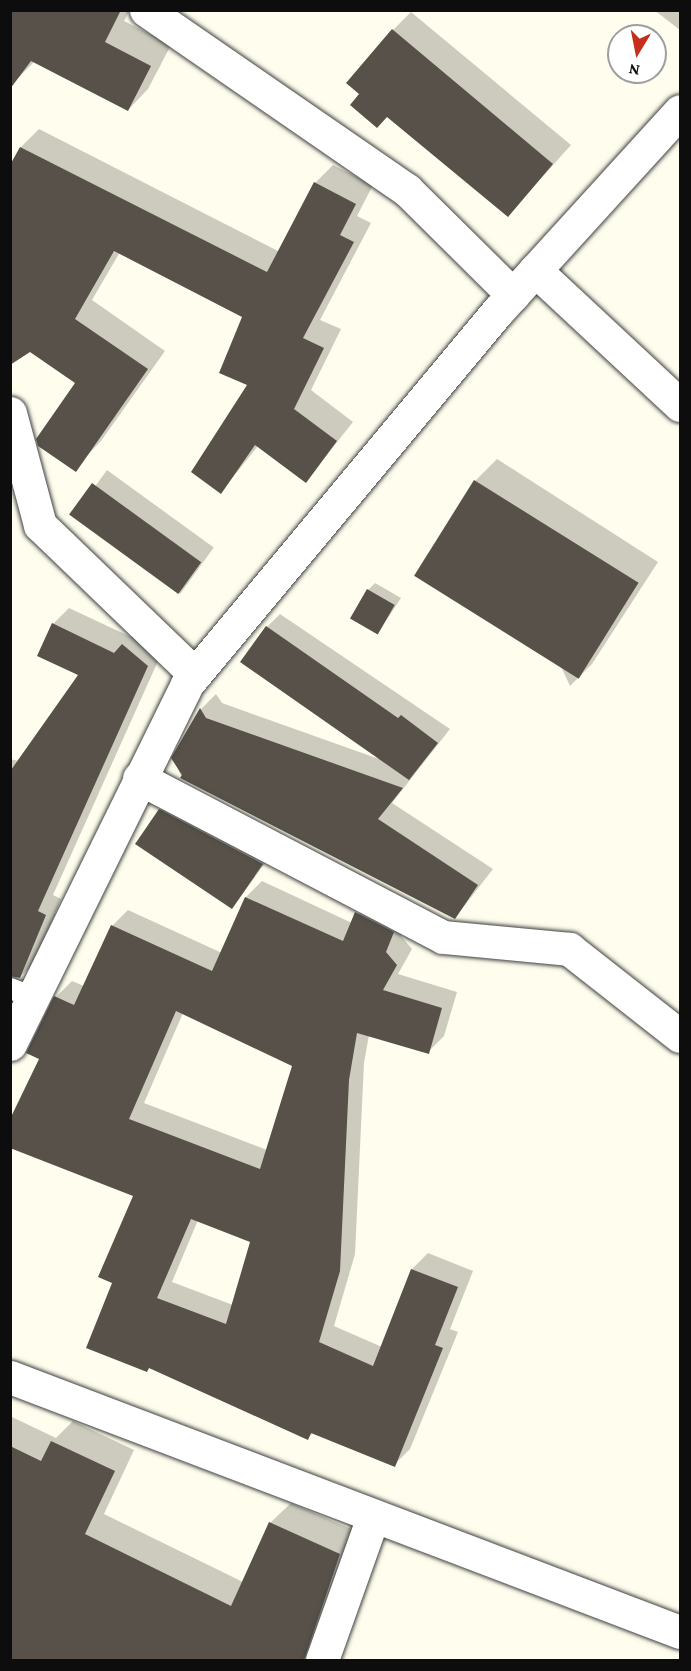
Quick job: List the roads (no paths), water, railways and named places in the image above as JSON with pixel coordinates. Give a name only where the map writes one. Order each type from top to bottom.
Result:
[{"type":"street","points":[[146,10],[407,190],[513,295]]},
{"type":"street","points":[[10,1044],[22,992],[195,674],[513,295],[681,111]]},
{"type":"street","points":[[535,270],[681,405]]},
{"type":"street","points":[[10,413],[19,476],[40,525],[195,674]]},
{"type":"street","points":[[139,778],[443,937],[569,949],[681,1036]]},
{"type":"street","points":[[10,1377],[373,1517],[681,1632]]},
{"type":"street","points":[[322,1660],[373,1517]]}]
